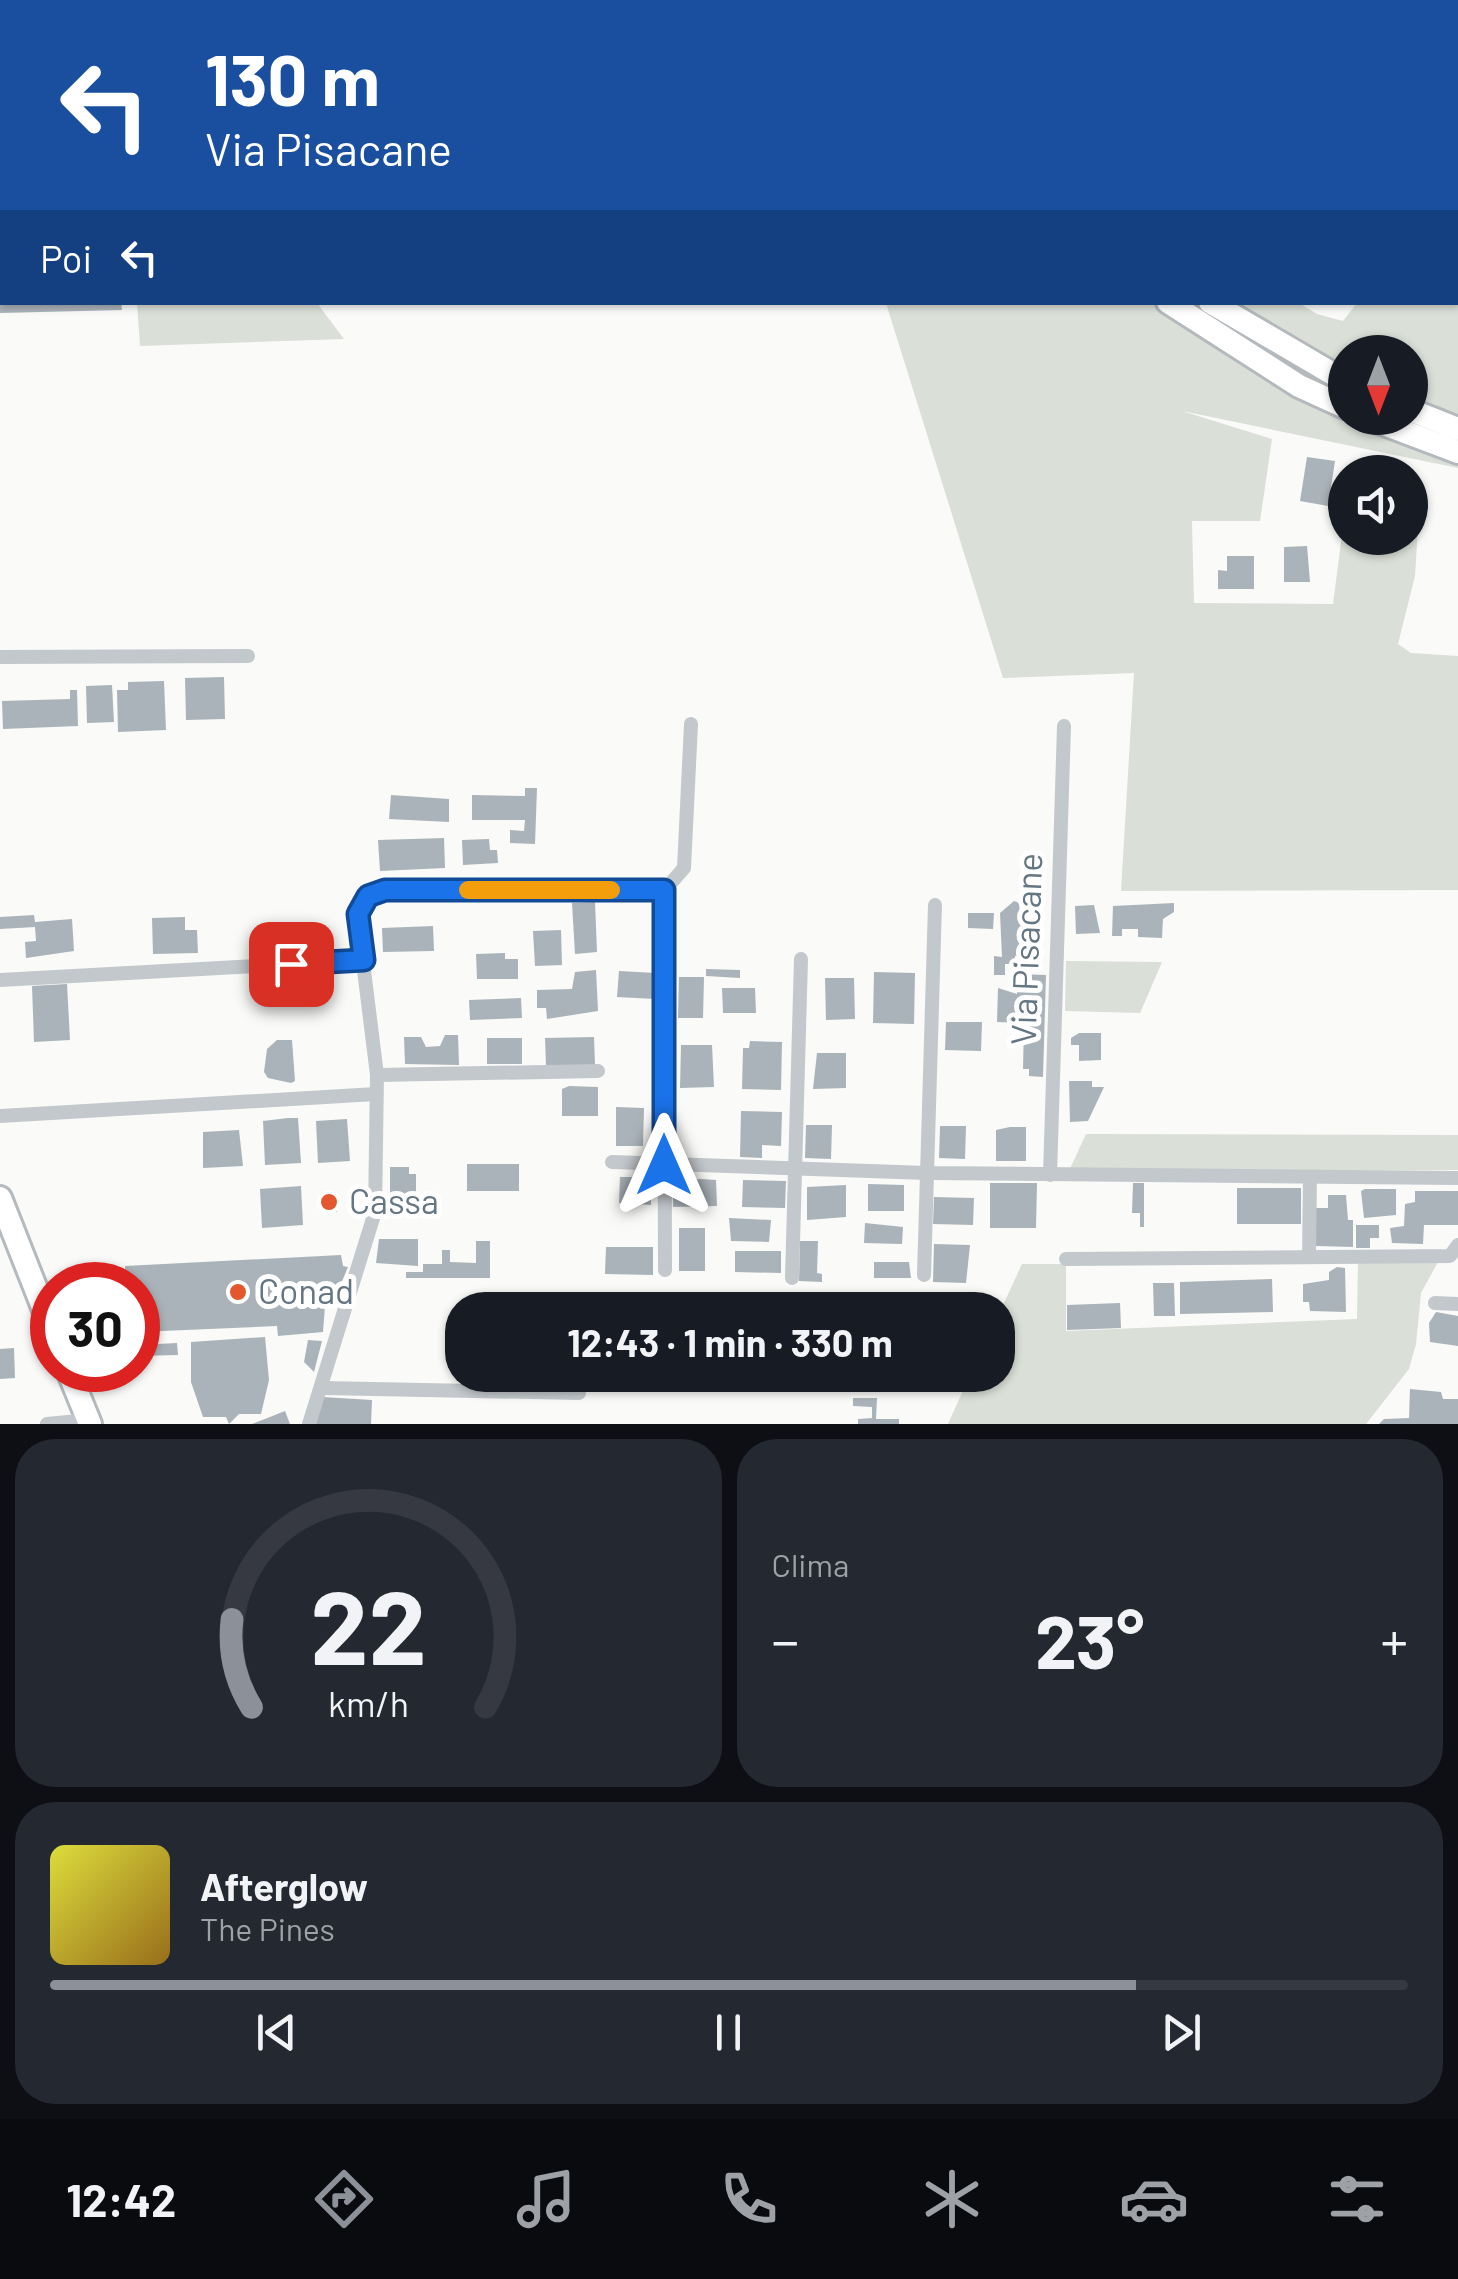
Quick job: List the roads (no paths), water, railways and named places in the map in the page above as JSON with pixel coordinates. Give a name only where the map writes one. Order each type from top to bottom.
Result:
[{"type":"main road","points":[[1173,305],[1299,386],[1328,399]]},
{"type":"main road","points":[[1215,305],[1328,374]]},
{"type":"main road","points":[[1428,417],[1458,429]]},
{"type":"main road","points":[[1413,435],[1458,452]]},
{"type":"main road","points":[[0,1198],[10,1248],[30,1287]]},
{"type":"main road","points":[[77,1392],[90,1422]]},
{"type":"street","points":[[0,657],[248,656]]},
{"type":"street","points":[[665,1270],[664,890],[684,868],[691,724]]},
{"type":"street","name":"Via Pisacane","points":[[1050,1175],[1064,726]]},
{"type":"street","points":[[309,1424],[375,1212],[377,1075],[358,914],[368,896],[385,890],[664,890]]},
{"type":"street","points":[[924,1274],[935,905]]},
{"type":"street","points":[[792,1278],[801,959]]},
{"type":"street","points":[[0,980],[364,960]]},
{"type":"street","points":[[377,1075],[598,1071]]},
{"type":"street","points":[[0,1116],[376,1094]]},
{"type":"street","points":[[612,1162],[1050,1175],[1458,1178]]},
{"type":"street","points":[[1310,1177],[1310,1257]]},
{"type":"street","points":[[1066,1258],[1450,1256],[1458,1246]]},
{"type":"street","points":[[1436,1303],[1458,1304]]},
{"type":"street","points":[[323,1388],[579,1393]]},
{"type":"street","points":[[47,1424],[90,1422]]},
{"type":"place","name":"Cassa","points":[[329,1202]]},
{"type":"place","name":"Conad","points":[[238,1292]]}]
